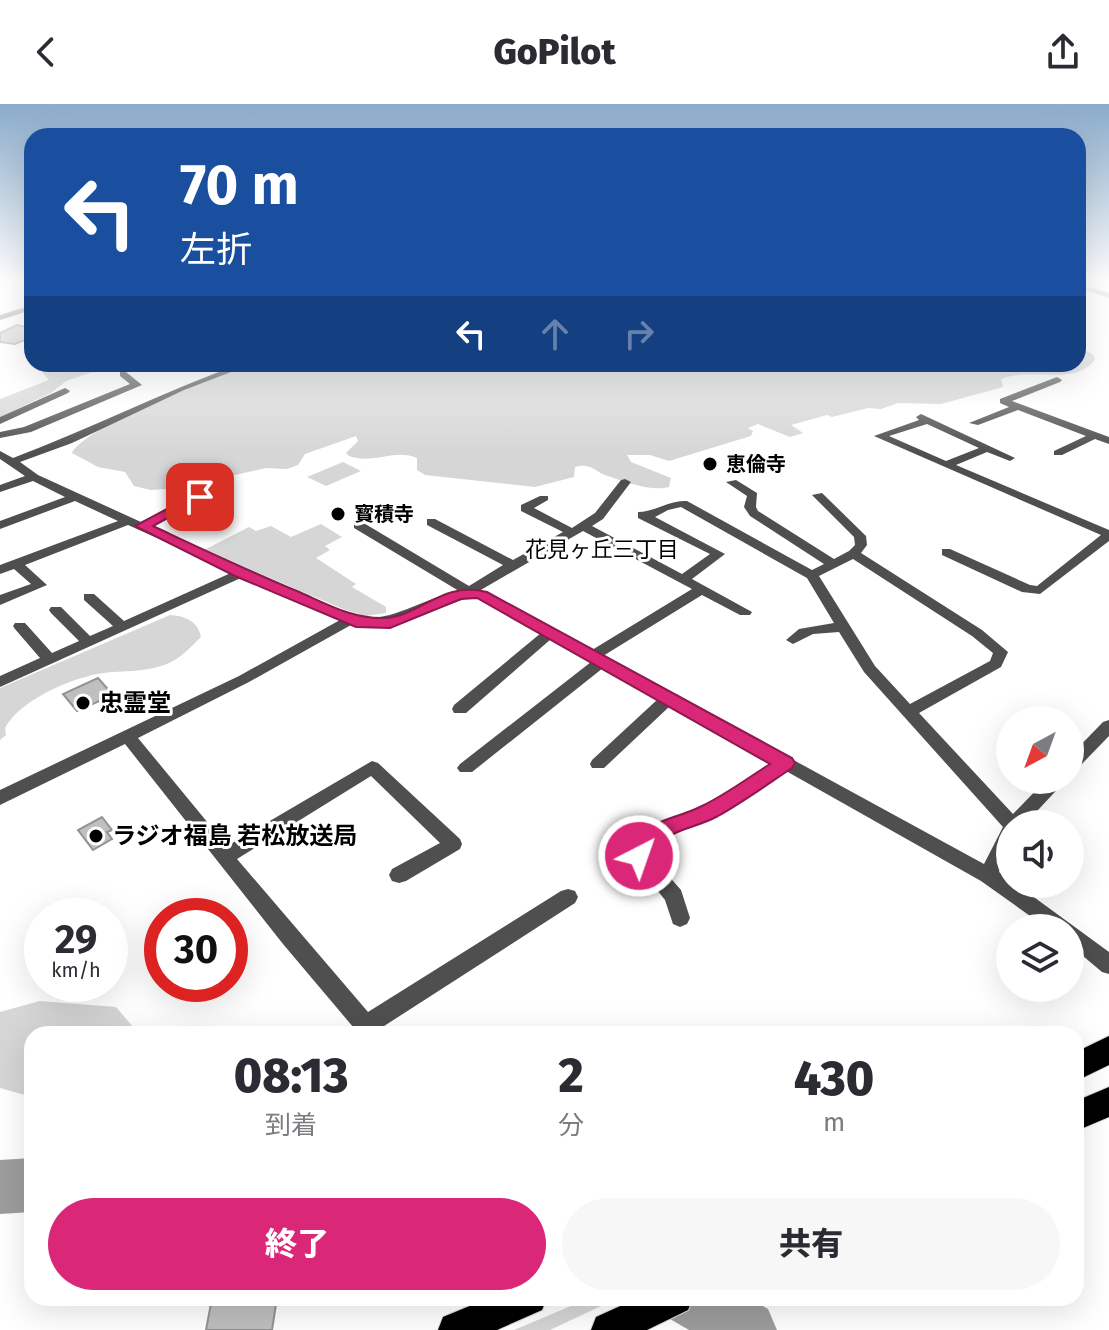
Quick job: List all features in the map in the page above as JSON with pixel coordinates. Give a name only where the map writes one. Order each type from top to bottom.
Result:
[{"type":"main road","points":[[1084,1063],[1109,1050]]},
{"type":"main road","points":[[1084,1113],[1109,1102]]},
{"type":"main road","points":[[456,1330],[512,1306]]},
{"type":"main road","points":[[609,1330],[659,1306]]},
{"type":"street","points":[[11,462],[89,432],[181,388],[226,372]]},
{"type":"street","points":[[0,435],[40,425],[137,385],[123,374]]},
{"type":"street","points":[[1057,380],[1003,401],[1109,441]]},
{"type":"street","points":[[0,421],[65,391]]},
{"type":"street","points":[[974,423],[1018,407]]},
{"type":"street","points":[[946,552],[1027,589],[1040,590],[1109,534],[879,436],[923,418],[1010,458]]},
{"type":"street","points":[[1058,453],[1094,436]]},
{"type":"street","points":[[868,445],[886,439]]},
{"type":"street","points":[[945,465],[987,448]]},
{"type":"street","points":[[0,454],[34,477],[241,573],[350,620],[374,624],[390,623],[470,592],[478,584],[599,516],[625,482]]},
{"type":"street","points":[[918,466],[933,460]]},
{"type":"street","points":[[0,489],[34,477]]},
{"type":"street","points":[[732,482],[753,495],[750,507],[754,513],[833,564]]},
{"type":"street","points":[[812,575],[854,554],[861,545],[860,536],[818,495]]},
{"type":"street","points":[[0,525],[75,497]]},
{"type":"street","points":[[0,570],[136,523],[200,497]]},
{"type":"street","points":[[544,498],[525,508],[683,579],[745,612]]},
{"type":"street","points":[[683,579],[719,554],[644,516],[683,503],[812,575],[869,669],[1000,810]]},
{"type":"street","points":[[431,522],[513,565]]},
{"type":"street","points":[[358,525],[470,592],[482,595],[988,875],[1043,914]]},
{"type":"street","points":[[854,554],[977,633],[1001,652],[996,664],[908,712]]},
{"type":"street","points":[[0,599],[2,601],[40,585],[16,564]]},
{"type":"street","points":[[0,682],[241,573]]},
{"type":"street","points":[[466,768],[596,659],[702,589]]},
{"type":"street","points":[[89,597],[123,627]]},
{"type":"street","points":[[56,610],[89,643]]},
{"type":"street","points":[[0,798],[244,679],[350,620]]},
{"type":"street","points":[[20,626],[50,660]]},
{"type":"street","points":[[793,640],[799,633],[845,627]]},
{"type":"street","points":[[460,709],[550,633]]},
{"type":"street","points":[[598,764],[668,699]]},
{"type":"street","points":[[1084,752],[1109,726]]},
{"type":"street","points":[[127,736],[367,1026]]},
{"type":"street","points":[[680,918],[674,896],[639,856],[646,842],[668,825],[708,812],[785,763]]},
{"type":"street","points":[[225,857],[372,767],[453,844],[399,875]]},
{"type":"street","points":[[1027,810],[1043,794]]},
{"type":"street","points":[[988,875],[996,859]]},
{"type":"street","points":[[376,1026],[568,897]]},
{"type":"street","points":[[1084,944],[1109,964]]},
{"type":"shaded area","points":[[1086,351],[1094,355],[1095,360],[1086,368]]},
{"type":"shaded area","points":[[42,372],[92,372],[66,381],[51,393],[0,417],[0,399],[49,380]]},
{"type":"shaded area","points":[[233,372],[1077,372],[1027,374],[1001,379],[1003,387],[941,404],[898,403],[881,409],[868,408],[832,417],[827,415],[791,425],[803,433],[790,437],[758,424],[748,428],[753,431],[751,436],[669,461],[650,455],[627,455],[631,462],[671,478],[669,487],[662,488],[628,483],[584,466],[575,467],[574,477],[535,487],[425,475],[417,470],[417,458],[409,455],[366,459],[349,456],[346,453],[358,441],[356,436],[305,454],[298,465],[287,469],[266,468],[178,488],[151,490],[134,486],[125,472],[98,467],[72,453],[101,429]]},
{"type":"shaded area","points":[[343,462],[361,471],[326,486],[307,477]]},
{"type":"shaded area","points":[[321,524],[342,537],[325,546],[330,550],[316,558],[356,584],[352,587],[386,607],[386,613],[365,616],[343,609],[204,550],[249,527],[256,531],[271,526],[291,537]]},
{"type":"shaded area","points":[[170,615],[190,620],[201,637],[172,662],[140,670],[84,677],[52,690],[13,717],[5,728],[6,735],[0,740],[0,688]]},
{"type":"shaded area","points":[[36,1002],[116,1007],[132,1026],[24,1026],[24,1095],[0,1088],[0,1012]]},
{"type":"shaded area","points":[[571,1306],[601,1306],[550,1330],[514,1330]]},
{"type":"building","points":[[0,339],[24,339],[15,344],[0,342]]},
{"type":"building","name":"忠霊堂","points":[[98,678],[113,695],[77,711],[63,694]]},
{"type":"building","name":"ラジオ福島 若松放送局","points":[[102,817],[112,830],[107,832],[112,839],[93,850],[78,830]]},
{"type":"building","points":[[210,1306],[276,1306],[272,1330],[206,1330]]},
{"type":"waterway","points":[[0,1187],[24,1186]]},
{"type":"waterway","points":[[705,1306],[747,1330]]},
{"type":"place","name":"恵倫寺","points":[[710,464]]},
{"type":"place","name":"寳積寺","points":[[338,514]]},
{"type":"place","name":"忠霊堂","points":[[83,703]]},
{"type":"place","name":"ラジオ福島 若松放送局","points":[[96,836]]},
{"type":"district","name":"花見ヶ丘三丁目","points":[[602,549]]},
{"type":"route","points":[[200,497],[142,526],[356,622],[390,623],[463,593],[482,595],[785,763],[708,812],[668,825],[646,842],[639,856]]}]
